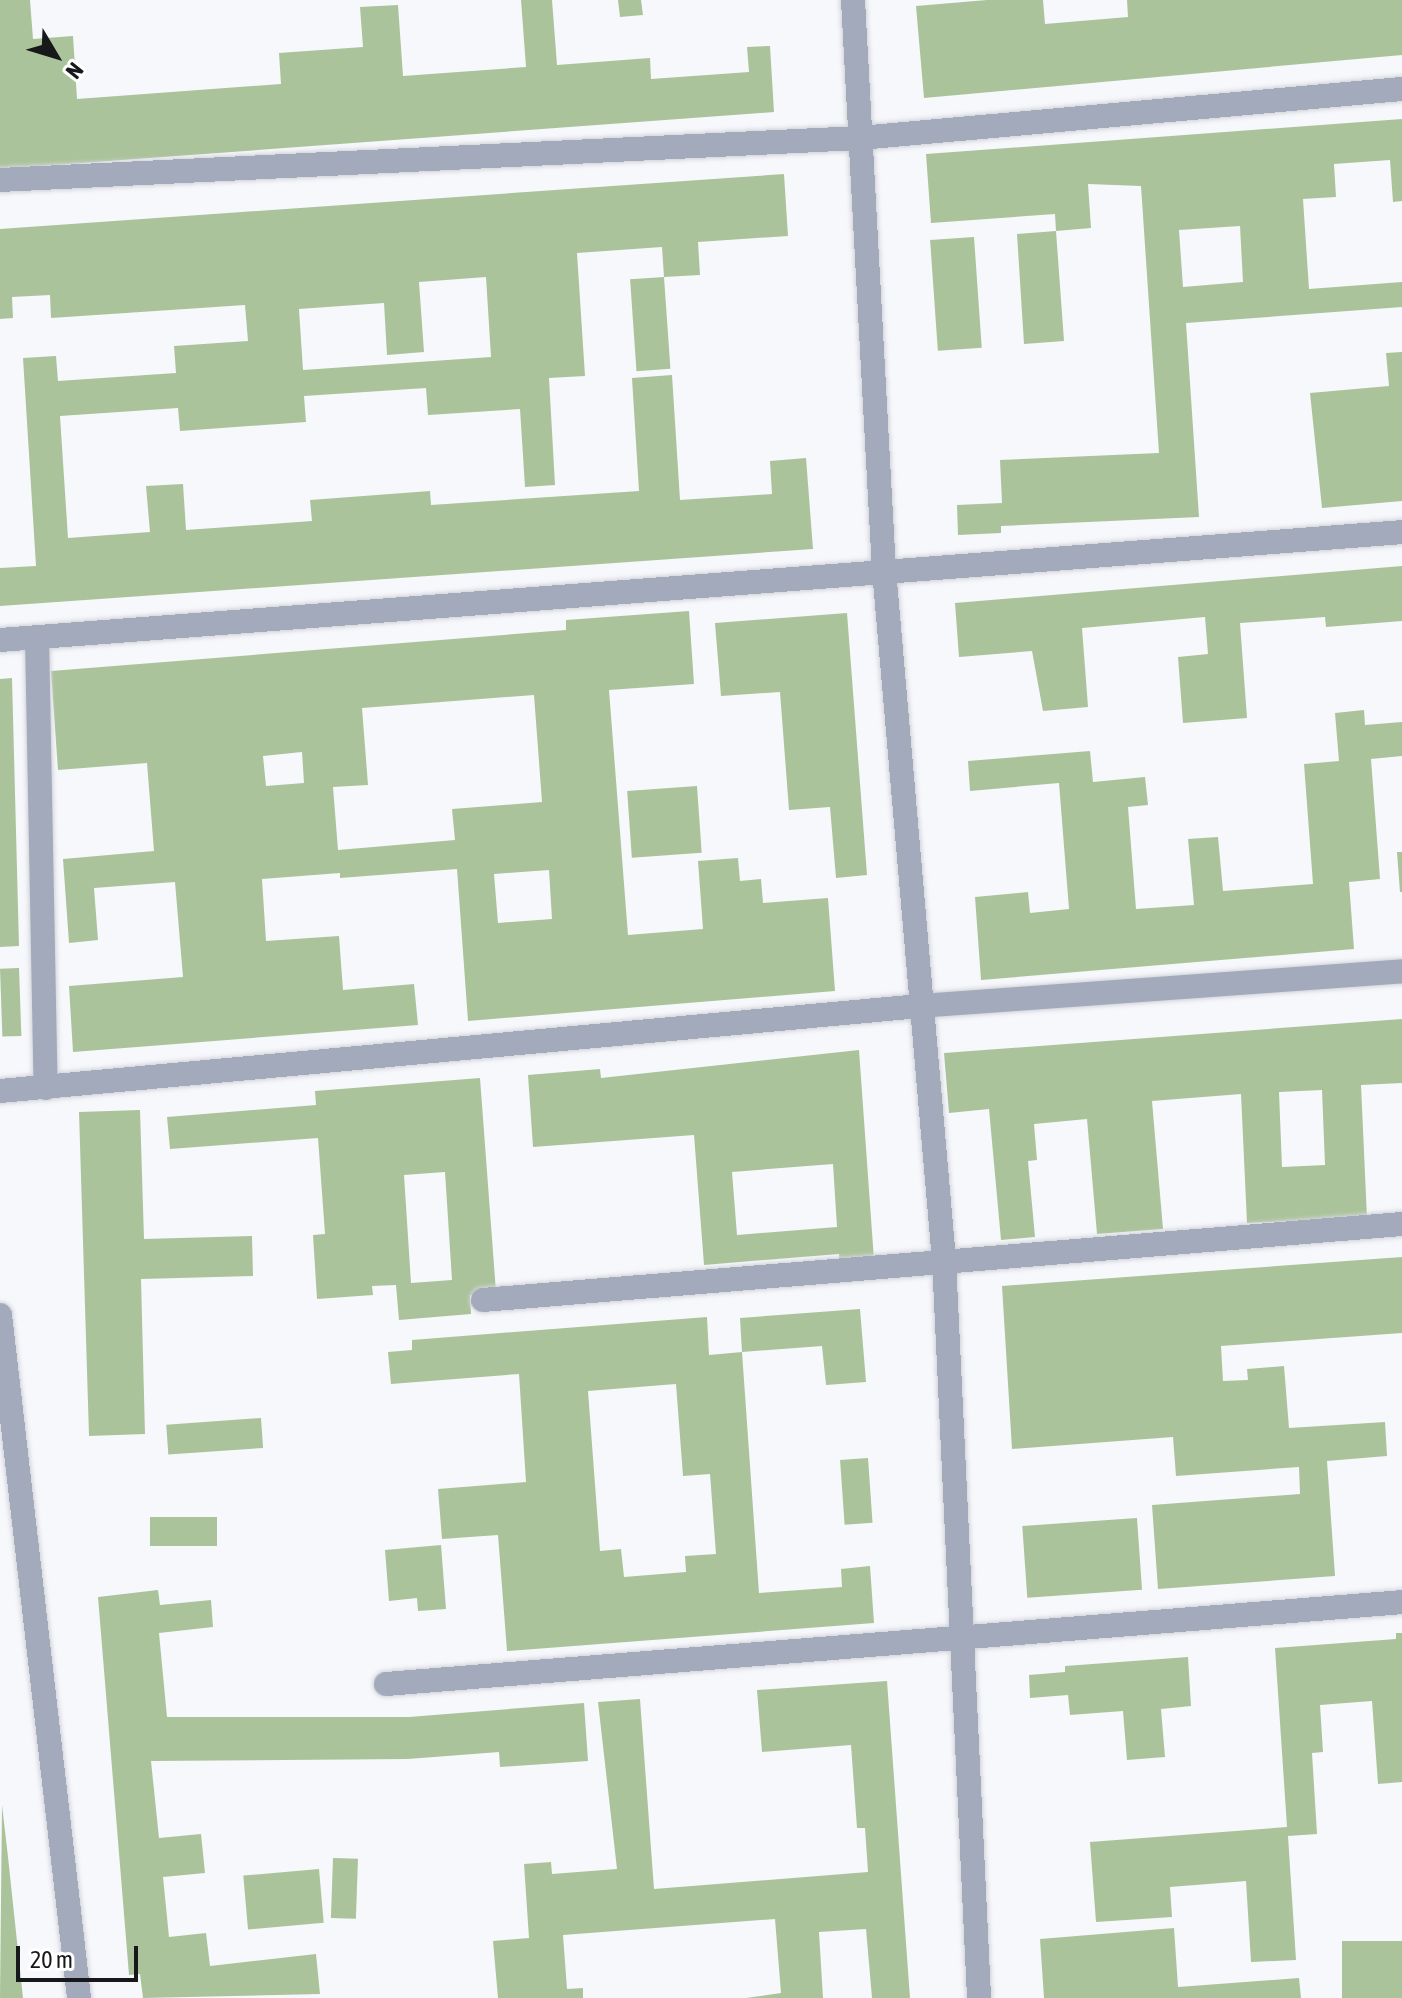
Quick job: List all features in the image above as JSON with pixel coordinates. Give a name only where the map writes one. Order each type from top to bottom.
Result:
[{"type":"street","points":[[853,0],[884,570],[919,1006],[944,1260],[957,1635],[979,1998]]},
{"type":"street","points":[[0,180],[860,138],[1402,89]]},
{"type":"street","points":[[0,640],[1402,532]]},
{"type":"street","points":[[37,637],[46,1088]]},
{"type":"street","points":[[0,1091],[919,1006],[1402,971]]},
{"type":"street","points":[[483,1300],[1402,1224]]},
{"type":"street","points":[[0,1315],[79,1998]]},
{"type":"street","points":[[386,1684],[957,1635],[1402,1602]]},
{"type":"building","points":[[0,0],[30,0],[33,39],[73,36],[77,99],[281,84],[279,53],[363,47],[360,7],[398,5],[403,76],[526,67],[521,0],[552,0],[557,65],[650,58],[651,79],[749,72],[747,47],[770,46],[774,112],[0,169]]},
{"type":"building","points":[[618,0],[641,0],[643,15],[620,17]]},
{"type":"building","points":[[987,0],[1043,0],[1045,24],[1128,17],[1127,0],[1402,0],[1402,55],[924,98],[916,6]]},
{"type":"building","points":[[1402,119],[1402,201],[1393,202],[1390,160],[1334,164],[1336,197],[1303,199],[1309,289],[1402,282],[1402,307],[1186,323],[1199,517],[1001,526],[1001,533],[958,535],[957,505],[1002,503],[1000,460],[1159,453],[1141,186],[1088,184],[1091,228],[1056,231],[1055,214],[931,223],[926,154]],"holes":[[[1240,226],[1243,282],[1183,287],[1179,230]]]},
{"type":"building","points":[[784,174],[788,236],[698,242],[700,275],[664,277],[662,247],[577,253],[585,376],[549,378],[555,485],[525,487],[520,409],[428,415],[426,388],[304,396],[306,422],[180,431],[178,408],[60,416],[68,538],[150,532],[146,486],[183,484],[186,530],[312,521],[310,500],[430,491],[431,505],[639,491],[632,378],[672,375],[680,500],[772,494],[770,461],[806,458],[813,549],[0,606],[0,568],[36,566],[23,358],[56,356],[58,381],[176,373],[174,346],[248,341],[245,305],[51,318],[50,295],[12,297],[13,318],[0,319],[0,229]],"holes":[[[486,277],[491,357],[303,370],[299,309],[384,303],[387,355],[424,352],[419,282]]]},
{"type":"building","points":[[1056,231],[1064,341],[1024,344],[1017,234]]},
{"type":"building","points":[[974,237],[982,348],[938,351],[930,240]]},
{"type":"building","points":[[664,277],[670,369],[637,371],[630,279]]},
{"type":"building","points":[[1402,352],[1402,501],[1322,508],[1310,393],[1389,386],[1386,353]]},
{"type":"building","points":[[1402,566],[1402,621],[1326,627],[1325,617],[1240,623],[1247,718],[1183,723],[1178,657],[1208,654],[1205,617],[1082,628],[1088,707],[1043,711],[1032,651],[959,657],[955,603]]},
{"type":"building","points":[[689,611],[694,684],[609,690],[628,935],[703,929],[698,861],[738,858],[740,881],[761,879],[763,903],[828,898],[835,991],[468,1021],[457,869],[340,878],[340,873],[262,879],[266,941],[339,936],[343,990],[414,984],[418,1025],[73,1052],[69,986],[183,977],[175,882],[94,888],[98,940],[69,943],[63,859],[154,851],[147,763],[58,770],[51,671],[566,630],[566,620]],"holes":[[[534,695],[542,802],[452,809],[455,840],[338,850],[333,787],[368,785],[362,708]],[[302,752],[304,783],[266,786],[263,756]],[[549,870],[552,919],[498,923],[494,874]]]},
{"type":"building","points":[[847,613],[867,875],[836,878],[830,807],[789,810],[780,692],[721,696],[715,623]]},
{"type":"building","points":[[12,678],[19,946],[0,947],[0,679]]},
{"type":"building","points":[[1364,710],[1365,725],[1402,722],[1402,756],[1371,759],[1380,879],[1349,882],[1354,949],[981,980],[975,897],[1028,892],[1030,913],[1069,909],[1059,783],[970,791],[968,761],[1090,751],[1093,782],[1145,777],[1148,805],[1128,807],[1136,909],[1194,905],[1188,839],[1218,837],[1223,891],[1313,884],[1304,764],[1339,761],[1335,713]]},
{"type":"building","points":[[697,786],[702,853],[632,858],[627,791]]},
{"type":"building","points":[[1397,852],[1402,852],[1402,892],[1400,892]]},
{"type":"building","points":[[19,968],[21,1036],[2,1037],[0,969]]},
{"type":"building","points":[[1402,1019],[1402,1083],[1361,1085],[1367,1218],[1247,1223],[1241,1094],[1152,1101],[1163,1229],[1097,1234],[1087,1119],[1034,1124],[1037,1160],[1028,1161],[1035,1237],[1001,1240],[989,1109],[949,1113],[944,1053]],"holes":[[[1322,1090],[1325,1165],[1282,1167],[1279,1092]]]},
{"type":"building","points":[[859,1050],[874,1260],[840,1263],[839,1254],[704,1265],[694,1135],[533,1147],[528,1075],[600,1069],[601,1078]],"holes":[[[833,1164],[837,1227],[737,1235],[732,1172]]]},
{"type":"building","points":[[480,1078],[496,1292],[470,1295],[471,1314],[399,1320],[396,1285],[372,1286],[373,1295],[317,1299],[313,1235],[325,1234],[318,1138],[170,1149],[167,1117],[316,1105],[315,1091]],"holes":[[[445,1172],[452,1280],[411,1283],[404,1175]]]},
{"type":"building","points":[[140,1110],[144,1239],[252,1236],[253,1276],[141,1279],[145,1434],[89,1436],[79,1112]]},
{"type":"building","points":[[1402,1257],[1402,1333],[1221,1346],[1223,1381],[1248,1380],[1247,1369],[1284,1366],[1289,1428],[1385,1422],[1387,1456],[1327,1461],[1335,1576],[1158,1589],[1152,1505],[1300,1494],[1299,1467],[1176,1476],[1173,1437],[1012,1449],[1002,1286]]},
{"type":"building","points":[[860,1309],[866,1382],[826,1385],[822,1346],[742,1352],[740,1318]]},
{"type":"building","points":[[707,1317],[709,1355],[742,1352],[759,1593],[842,1587],[841,1569],[870,1566],[874,1623],[507,1651],[498,1535],[442,1539],[438,1489],[526,1482],[519,1374],[391,1384],[388,1352],[412,1350],[412,1340]],"holes":[[[676,1384],[683,1476],[710,1474],[716,1554],[685,1556],[686,1572],[624,1577],[621,1549],[600,1551],[588,1391]]]},
{"type":"building","points":[[261,1418],[263,1448],[168,1455],[166,1425]]},
{"type":"building","points":[[868,1458],[873,1523],[845,1525],[840,1460]]},
{"type":"building","points":[[150,1517],[217,1517],[217,1546],[150,1546]]},
{"type":"building","points":[[1137,1518],[1142,1590],[1027,1598],[1022,1526]]},
{"type":"building","points":[[441,1545],[446,1609],[418,1611],[417,1598],[389,1601],[385,1550]]},
{"type":"building","points":[[158,1590],[160,1605],[211,1600],[213,1627],[159,1633],[167,1717],[409,1717],[584,1703],[588,1761],[500,1767],[499,1752],[408,1759],[151,1761],[159,1838],[201,1834],[205,1873],[163,1877],[169,1937],[206,1933],[210,1966],[316,1954],[320,1994],[143,1998],[140,1974],[129,1975],[98,1597]]},
{"type":"building","points":[[1396,1633],[1402,1633],[1402,1782],[1378,1784],[1372,1701],[1320,1705],[1323,1752],[1312,1753],[1317,1834],[1288,1836],[1296,1960],[1251,1962],[1246,1881],[1170,1887],[1172,1917],[1096,1922],[1090,1842],[1287,1827],[1275,1648],[1396,1639]]},
{"type":"building","points":[[1188,1657],[1191,1706],[1161,1709],[1165,1757],[1127,1760],[1123,1711],[1070,1715],[1068,1695],[1030,1698],[1029,1675],[1065,1672],[1065,1666]]},
{"type":"building","points":[[887,1681],[910,1998],[872,1998],[866,1929],[819,1932],[823,1998],[746,1998],[781,1993],[775,1919],[563,1935],[567,1989],[583,1988],[583,1998],[498,1998],[493,1941],[529,1938],[524,1864],[551,1862],[552,1874],[617,1869],[598,1702],[640,1699],[654,1889],[868,1872],[865,1828],[857,1828],[851,1745],[762,1752],[757,1690]]},
{"type":"building","points":[[2,1805],[8,1857],[23,1998],[0,1998]]},
{"type":"building","points":[[333,1858],[358,1859],[356,1919],[331,1918]]},
{"type":"building","points":[[319,1869],[324,1923],[248,1929],[243,1876]]},
{"type":"building","points":[[1174,1928],[1178,1987],[1299,1978],[1301,1998],[1044,1998],[1040,1939]]},
{"type":"building","points":[[1342,1941],[1402,1941],[1402,1998],[1342,1998]]}]
